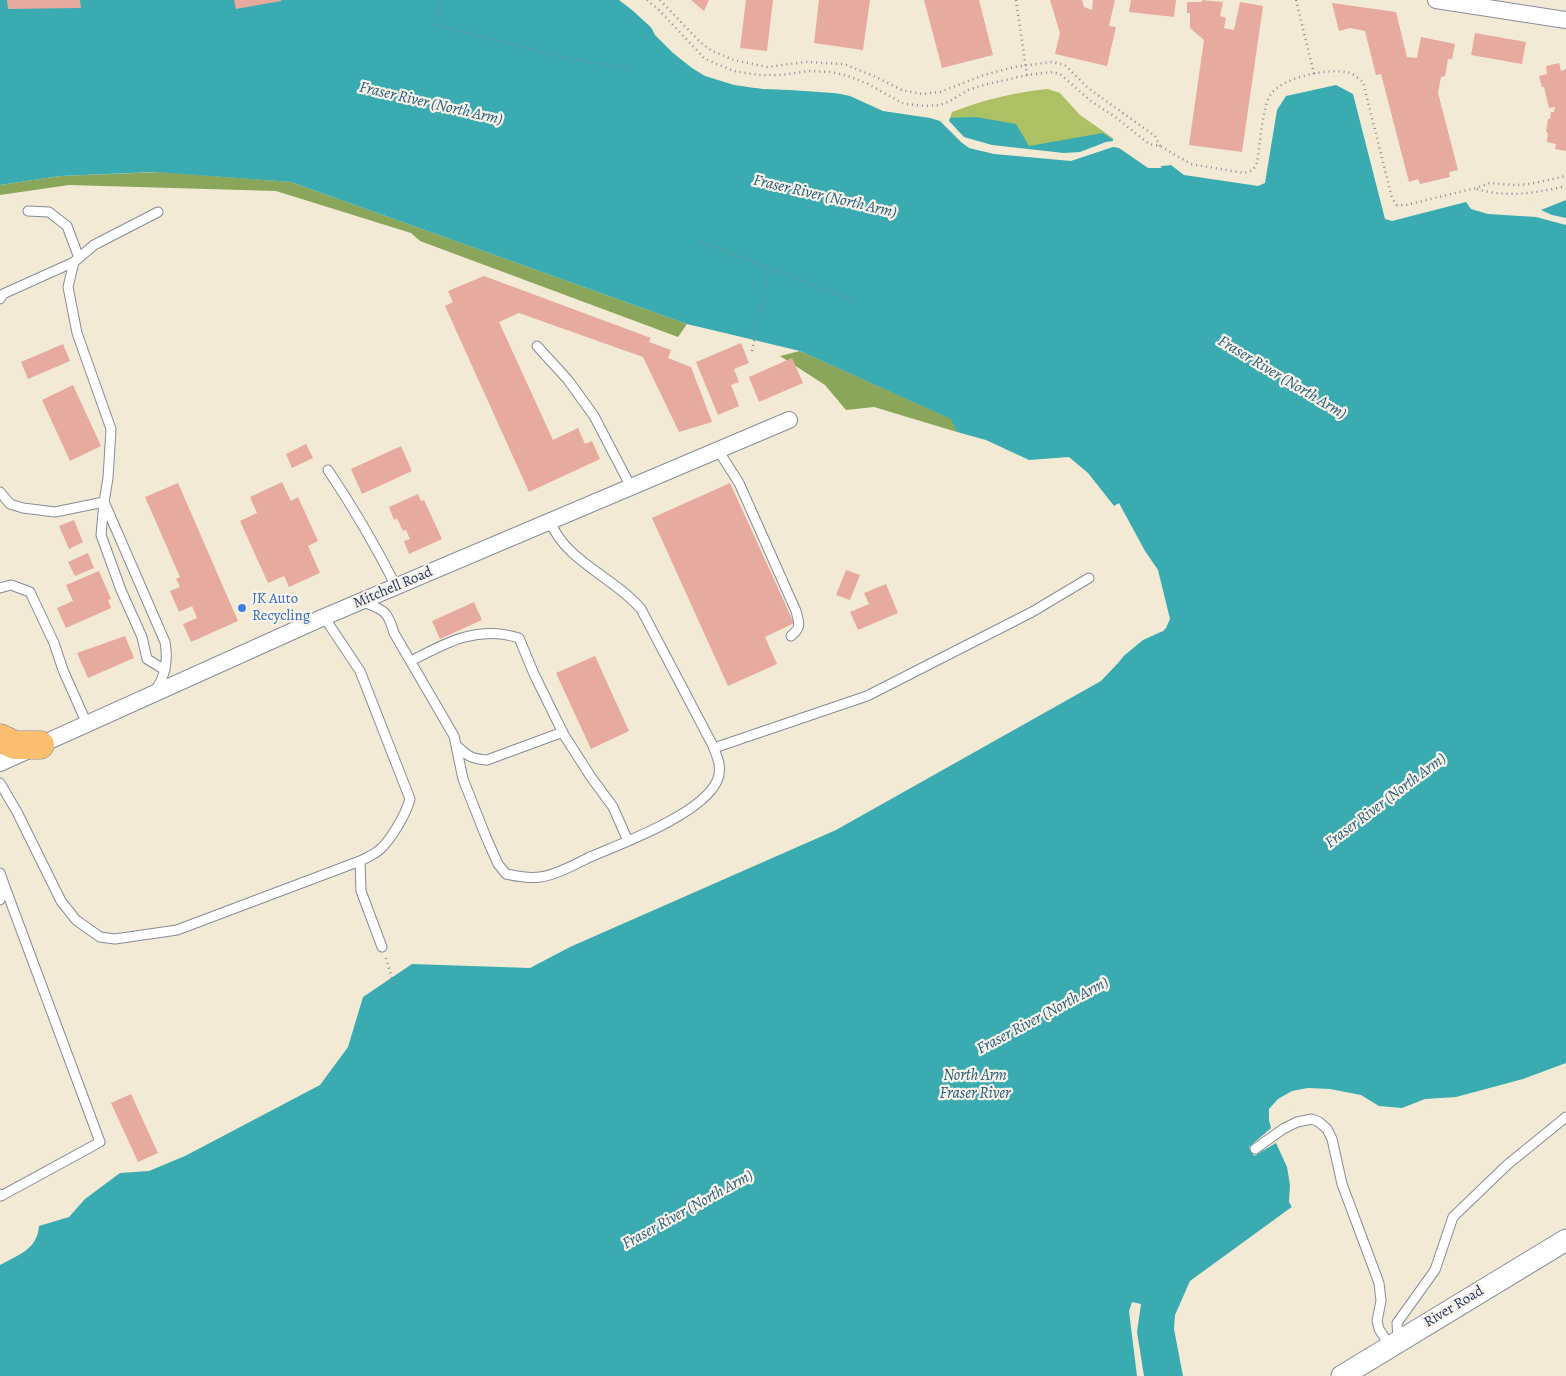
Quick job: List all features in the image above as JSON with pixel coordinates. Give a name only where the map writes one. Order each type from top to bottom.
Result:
[{"type":"highway","points":[[0,738],[16,745],[40,745]]},
{"type":"street","points":[[1436,0],[1566,20]]},
{"type":"street","name":"Mitchell Road","points":[[0,763],[324,617],[789,420]]},
{"type":"street","name":"River Road","points":[[1342,1376],[1566,1240]]},
{"type":"lane","points":[[28,211],[49,212],[67,226],[77,260],[68,287],[77,333],[111,429],[108,478],[101,535],[121,590],[142,637],[147,659],[165,670]]},
{"type":"lane","points":[[0,299],[4,294],[77,260],[94,245],[158,212]]},
{"type":"lane","points":[[537,346],[568,380],[594,416],[631,487]]},
{"type":"lane","points":[[718,450],[739,483],[796,611],[799,623],[797,631],[791,636]]},
{"type":"lane","points":[[328,470],[381,557],[396,586]]},
{"type":"lane","points":[[0,492],[10,504],[23,508],[55,512],[104,502]]},
{"type":"lane","points":[[104,502],[165,642],[165,670],[159,686],[152,694]]},
{"type":"lane","points":[[361,601],[384,610],[390,620],[394,633],[454,736],[463,779],[498,864],[506,874],[540,877],[565,868],[658,828],[683,813],[711,790],[718,780],[719,761],[641,609],[630,596],[564,546],[553,531],[550,521]]},
{"type":"lane","points":[[714,748],[867,696],[1032,612],[1089,578]]},
{"type":"lane","points":[[0,588],[11,585],[30,592],[54,643],[63,670],[87,724]]},
{"type":"lane","points":[[0,783],[17,812],[61,901],[76,920],[100,937],[115,939],[177,930],[360,861],[379,850],[408,809],[410,799],[360,672],[324,617]]},
{"type":"lane","points":[[411,661],[450,641],[477,634],[504,633],[519,638],[534,674],[563,732],[591,777],[613,807],[628,841]]},
{"type":"lane","points":[[456,745],[467,756],[474,759],[487,760],[563,732]]},
{"type":"lane","points":[[360,861],[362,891],[382,948]]},
{"type":"lane","points":[[0,873],[100,1142],[0,1195]]},
{"type":"lane","points":[[0,900],[5,886]]},
{"type":"lane","points":[[1394,1343],[1397,1323],[1435,1270],[1453,1217],[1507,1166],[1566,1116]]},
{"type":"lane","points":[[1255,1149],[1283,1129],[1297,1122],[1312,1119],[1327,1128],[1332,1138],[1342,1184],[1379,1283],[1381,1301],[1377,1321],[1379,1329],[1394,1343]]},
{"type":"path","points":[[439,0],[436,25],[568,59],[631,68]]},
{"type":"path","points":[[647,0],[659,10],[705,59],[734,71],[758,75],[781,75],[809,71],[832,72],[868,84],[904,104],[926,106],[940,105],[968,90],[1027,75],[1052,72],[1060,74],[1092,102],[1114,116],[1149,144],[1160,146],[1191,164],[1244,173],[1253,170],[1257,163],[1266,108],[1270,96],[1279,86],[1314,74],[1335,71],[1352,74],[1363,82],[1392,198],[1397,204],[1406,205],[1490,183],[1530,184],[1566,176]]},
{"type":"path","points":[[660,0],[700,42],[712,51],[734,60],[767,67],[805,62],[844,64],[902,90],[922,94],[940,92],[984,75],[1026,64],[1052,62],[1064,66],[1088,88],[1155,136],[1160,146]]},
{"type":"path","points":[[1016,0],[1027,75]]},
{"type":"path","points":[[1296,0],[1314,74]]},
{"type":"path","points":[[1476,188],[1489,193],[1519,195],[1566,186]]},
{"type":"path","points":[[702,242],[854,301]]},
{"type":"path","points":[[752,351],[768,268]]},
{"type":"path","points":[[382,948],[397,995]]},
{"type":"green space","points":[[1048,89],[1060,93],[1080,115],[1113,138],[1113,142],[1021,148],[949,121],[952,112],[975,104],[1011,94]]},
{"type":"green space","points":[[161,172],[291,182],[687,324],[678,337],[420,241],[411,233],[276,191],[69,185],[0,195],[0,185],[60,176]]},
{"type":"green space","points":[[800,351],[952,419],[957,432],[874,407],[846,410],[825,385],[780,356]]},
{"type":"water","name":"North Arm Fraser River","points":[[0,0],[619,0],[700,72],[748,87],[847,94],[888,111],[940,118],[976,117],[1016,124],[1029,146],[1103,133],[1153,167],[1181,164],[1242,177],[1262,162],[1283,88],[1339,75],[1360,85],[1390,207],[1404,212],[1461,197],[1472,203],[1494,207],[1535,206],[1566,196],[1566,1069],[1457,1105],[1394,1111],[1316,1097],[1303,1099],[1278,1116],[1278,1123],[1295,1160],[1293,1206],[1190,1281],[1175,1315],[1174,1329],[1183,1376],[0,1376],[0,1265],[20,1255],[31,1246],[35,1241],[39,1226],[69,1217],[85,1199],[120,1173],[149,1171],[185,1156],[320,1085],[348,1047],[363,997],[412,964],[530,968],[570,947],[836,830],[1101,681],[1140,635],[1159,621],[1163,610],[1149,566],[1122,516],[1088,473],[1069,457],[1029,460],[986,440],[957,432],[951,419],[800,351],[687,324],[291,182],[155,172],[60,176],[0,185]]},
{"type":"pier","points":[[643,17],[701,70],[749,84],[848,92],[889,109],[940,116],[951,115],[949,121],[964,137],[992,145],[1064,153],[1080,152],[1113,141],[1113,138],[1104,131],[1162,168],[1148,168],[1119,148],[1113,147],[1071,161],[994,154],[969,148],[940,121],[883,111],[850,96],[826,91],[763,89],[734,85],[705,76],[692,68],[655,35]]},
{"type":"pier","points":[[1340,72],[1363,85],[1392,205],[1404,209],[1460,195],[1470,201],[1494,204],[1535,203],[1566,193],[1566,200],[1541,210],[1566,218],[1566,225],[1536,217],[1488,214],[1471,209],[1466,202],[1392,221],[1385,219],[1353,94],[1336,85],[1286,96],[1277,110],[1265,183],[1258,186],[1184,175],[1167,162],[1181,162],[1242,174],[1260,161],[1267,105],[1281,86]]},
{"type":"pier","points":[[1119,503],[1145,551],[1158,570],[1170,619],[1163,631],[1143,640],[1114,664],[1138,634],[1157,619],[1161,610],[1147,567],[1125,524],[1115,511],[1114,506]]},
{"type":"pier","points":[[1566,1063],[1566,1072],[1549,1079],[1458,1107],[1385,1114],[1316,1099],[1304,1101],[1290,1108],[1280,1117],[1280,1122],[1298,1159],[1302,1179],[1296,1206],[1293,1209],[1289,1202],[1290,1185],[1287,1167],[1276,1143],[1254,1156],[1249,1147],[1271,1128],[1269,1109],[1278,1099],[1292,1091],[1308,1088],[1330,1089],[1361,1095],[1379,1106],[1402,1108],[1425,1099],[1456,1097],[1523,1079]]},
{"type":"pier","points":[[1132,1302],[1141,1304],[1137,1332],[1144,1376],[1137,1376],[1129,1311]]},
{"type":"building","points":[[7,0],[80,0],[81,8],[8,9]]},
{"type":"building","points":[[234,0],[281,0],[281,1],[236,9]]},
{"type":"building","points":[[691,0],[709,0],[704,11]]},
{"type":"building","points":[[746,0],[773,0],[767,51],[740,48]]},
{"type":"building","points":[[819,0],[870,0],[863,50],[814,43]]},
{"type":"building","points":[[924,0],[979,0],[993,55],[942,68]]},
{"type":"building","points":[[1050,0],[1082,0],[1084,7],[1092,10],[1093,0],[1115,0],[1109,26],[1116,27],[1107,66],[1055,54],[1060,33]]},
{"type":"building","points":[[1131,0],[1176,0],[1174,17],[1129,12]]},
{"type":"building","points":[[1202,0],[1223,2],[1220,16],[1226,18],[1224,28],[1234,30],[1240,2],[1263,6],[1242,152],[1189,145],[1204,40],[1190,28],[1190,13],[1187,13],[1187,2],[1202,2]]},
{"type":"building","points":[[1332,3],[1396,12],[1407,57],[1417,58],[1421,37],[1455,44],[1452,59],[1448,59],[1445,76],[1441,77],[1438,93],[1458,170],[1449,172],[1450,177],[1420,184],[1418,179],[1409,182],[1381,74],[1376,75],[1365,31],[1350,28],[1339,31]]},
{"type":"building","points":[[1475,33],[1526,42],[1522,64],[1471,55]]},
{"type":"building","points":[[1559,63],[1561,71],[1566,69],[1566,151],[1555,149],[1556,144],[1547,142],[1548,119],[1550,119],[1551,112],[1554,112],[1555,107],[1549,108],[1539,76],[1547,74],[1546,66]]},
{"type":"building","points":[[484,276],[651,338],[649,342],[671,350],[668,358],[691,367],[712,422],[679,432],[643,357],[519,313],[499,322],[553,440],[578,428],[585,444],[592,441],[600,459],[529,492],[445,306],[453,302],[448,291]]},
{"type":"building","points":[[741,343],[749,363],[734,369],[739,382],[731,385],[739,406],[718,415],[696,362]]},
{"type":"building","points":[[63,344],[70,361],[28,379],[21,362]]},
{"type":"building","points":[[792,358],[803,383],[759,402],[749,377]]},
{"type":"building","points":[[73,385],[101,446],[70,461],[42,400]]},
{"type":"building","points":[[306,444],[313,458],[292,468],[286,454]]},
{"type":"building","points":[[401,446],[412,471],[362,494],[351,469]]},
{"type":"building","points":[[282,482],[291,501],[298,497],[318,541],[308,546],[320,573],[289,587],[284,576],[268,583],[240,521],[257,513],[250,497]]},
{"type":"building","points":[[178,483],[238,621],[191,642],[183,624],[197,618],[192,606],[179,612],[170,591],[180,587],[176,579],[180,577],[145,497]]},
{"type":"building","points":[[730,483],[794,623],[765,637],[777,664],[728,686],[652,518]]},
{"type":"building","points":[[418,494],[421,501],[424,500],[442,539],[409,554],[404,541],[410,539],[406,530],[403,531],[397,518],[394,520],[389,507]]},
{"type":"building","points":[[74,520],[83,542],[69,549],[59,526]]},
{"type":"building","points":[[88,553],[94,568],[75,576],[68,562]]},
{"type":"building","points":[[846,570],[860,575],[850,600],[836,595]]},
{"type":"building","points":[[99,571],[111,599],[108,600],[111,608],[66,628],[57,608],[73,601],[66,585]]},
{"type":"building","points":[[886,584],[898,613],[858,630],[850,612],[869,604],[864,593]]},
{"type":"building","points":[[474,602],[482,620],[440,639],[432,621]]},
{"type":"building","points":[[125,636],[134,658],[88,678],[77,653]]},
{"type":"building","points":[[595,656],[629,731],[591,749],[556,673]]},
{"type":"building","points":[[131,1094],[158,1153],[138,1162],[111,1103]]},
{"type":"place","name":"JK Auto Recycling","points":[[242,608]]},
{"type":"water label","name":"Fraser River (North Arm)","points":[[431,104]]},
{"type":"water label","name":"Fraser River (North Arm)","points":[[825,197]]},
{"type":"water label","name":"Fraser River (North Arm)","points":[[1282,378]]},
{"type":"water label","name":"Fraser River (North Arm)","points":[[1386,801]]},
{"type":"water label","name":"Fraser River (North Arm)","points":[[1043,1016]]},
{"type":"water label","name":"Fraser River (North Arm)","points":[[688,1210]]}]
